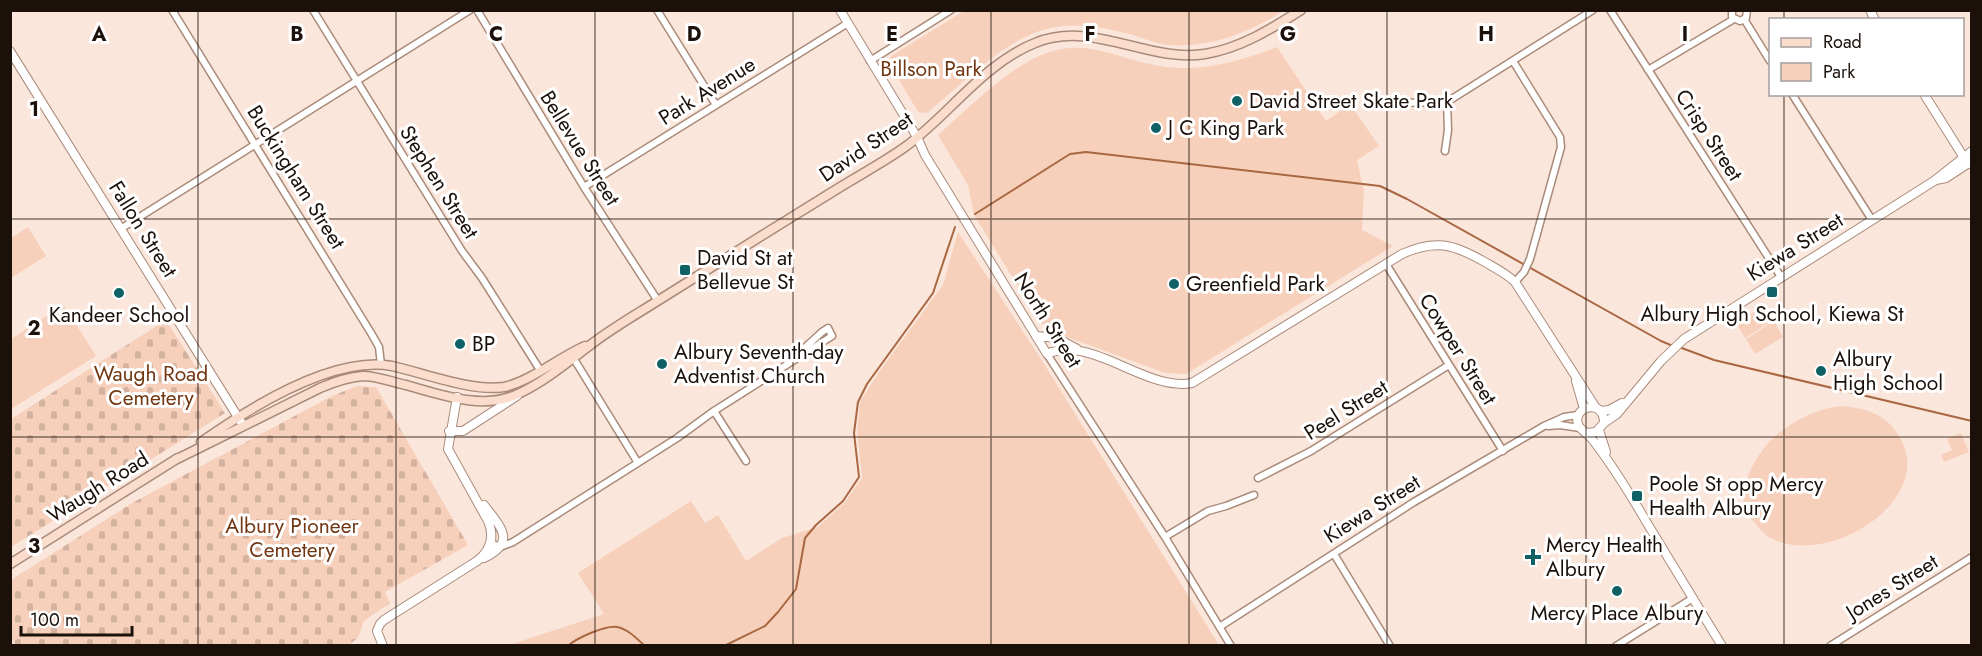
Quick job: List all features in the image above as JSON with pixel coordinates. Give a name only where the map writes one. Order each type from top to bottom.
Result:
[{"type":"main road","name":"David Street","points":[[457,397],[493,402],[523,392],[574,360],[594,342],[658,301],[904,148],[1007,58],[1026,47],[1045,39],[1086,36],[1185,55],[1205,54],[1238,45],[1261,35],[1301,10]]},
{"type":"main road","name":"David Street","points":[[460,382],[488,387],[507,386],[566,354],[594,342]]},
{"type":"main road","name":"Waugh Road","points":[[10,564],[175,460],[238,416],[319,377],[363,365],[381,365],[460,382]]},
{"type":"main road","name":"Waugh Road","points":[[175,460],[339,380],[363,376],[457,397]]},
{"type":"main road","points":[[457,397],[460,382]]},
{"type":"street","name":"Buckingham Street","points":[[172,10],[379,347],[381,365]]},
{"type":"street","name":"Stephen Street","points":[[313,10],[462,251],[482,278],[540,370]]},
{"type":"street","points":[[122,228],[470,10]]},
{"type":"street","name":"Bellevue Street","points":[[477,10],[584,188],[658,301]]},
{"type":"street","points":[[657,10],[716,105]]},
{"type":"street","name":"North Street","points":[[840,10],[917,137],[925,155],[1047,354],[1165,537],[1231,645]]},
{"type":"street","points":[[870,60],[951,10]]},
{"type":"street","points":[[1398,103],[1447,102],[1593,10]]},
{"type":"street","name":"Crisp Street","points":[[1610,10],[1781,278]]},
{"type":"street","points":[[1732,10],[1734,19]]},
{"type":"street","points":[[1747,10],[1744,20],[1769,59]]},
{"type":"street","points":[[1648,70],[1734,19],[1744,20]]},
{"type":"street","name":"Park Avenue","points":[[584,188],[848,23]]},
{"type":"street","name":"Fallon Street","points":[[10,51],[243,426]]},
{"type":"street","points":[[1514,61],[1555,127],[1561,142],[1530,261],[1515,282]]},
{"type":"street","points":[[1793,96],[1872,220]]},
{"type":"street","points":[[1924,96],[1968,161]]},
{"type":"street","points":[[1445,151],[1448,130],[1447,102]]},
{"type":"street","name":"Kiewa Street","points":[[1601,426],[1617,414],[1669,354],[1692,333],[1934,180],[1946,178],[1968,161],[1971,151]]},
{"type":"street","points":[[1036,336],[1057,338],[1081,351],[1166,382],[1184,385],[1192,383],[1415,248],[1443,244],[1467,252],[1508,275],[1515,282],[1598,409],[1603,446],[1612,464],[1722,645]]},
{"type":"street","name":"Cowper Street","points":[[1386,264],[1503,451]]},
{"type":"street","points":[[491,543],[500,547],[513,542],[677,438],[787,364],[828,328],[832,336]]},
{"type":"street","points":[[1047,354],[1060,349],[1081,351]]},
{"type":"street","points":[[574,360],[638,463]]},
{"type":"street","name":"Peel Street","points":[[1258,478],[1311,451],[1449,366]]},
{"type":"street","points":[[1573,374],[1584,430],[1612,464]]},
{"type":"street","points":[[450,431],[463,431],[523,392]]},
{"type":"street","points":[[383,645],[377,634],[384,620],[496,551],[503,541],[503,532],[448,452],[447,444],[457,397]]},
{"type":"street","name":"Kiewa Street","points":[[1221,626],[1414,502],[1544,426],[1581,412],[1615,408],[1628,399]]},
{"type":"street","points":[[714,411],[746,461]]},
{"type":"street","points":[[1544,426],[1560,425],[1584,430],[1601,426]]},
{"type":"street","points":[[470,487],[490,525],[491,543],[477,561]]},
{"type":"street","points":[[1165,537],[1208,511],[1254,495]]},
{"type":"street","points":[[1334,554],[1390,645]]},
{"type":"street","name":"Jones Street","points":[[1830,645],[1971,558]]},
{"type":"street","points":[[1616,645],[1693,598]]},
{"type":"green space","name":"Billson Park","points":[[964,11],[1283,11],[1242,33],[1198,44],[1163,44],[1124,33],[1086,26],[1049,28],[1022,38],[979,68],[927,113],[918,112],[890,65],[891,56]]},
{"type":"green space","points":[[1277,47],[1326,121],[1350,104],[1379,146],[1357,160],[1364,191],[1362,230],[1393,246],[1186,374],[1165,373],[1059,334],[1040,322],[974,215],[968,185],[938,135],[1010,73],[1041,55],[1057,50],[1083,48],[1147,64],[1190,68],[1234,61]]},
{"type":"green space","points":[[28,227],[46,256],[11,278],[11,238]]},
{"type":"green space","points":[[958,232],[1041,359],[1219,645],[509,645],[604,614],[578,573],[691,501],[705,523],[718,515],[746,561],[782,538],[818,527],[845,502],[862,478],[857,431],[860,402],[879,372],[943,285]]},
{"type":"green space","points":[[64,305],[96,356],[11,409],[11,339]]},
{"type":"green space","points":[[1764,306],[1773,320],[1745,338],[1736,323]]},
{"type":"green space","name":"Waugh Road Cemetery","points":[[166,320],[225,413],[11,547],[11,419]]},
{"type":"green space","points":[[1774,321],[1783,337],[1755,354],[1746,339]]},
{"type":"green space","name":"Albury Pioneer Cemetery","points":[[357,386],[376,387],[468,545],[385,592],[390,603],[364,621],[358,638],[347,646],[15,645],[11,638],[11,580],[132,503],[332,396]]},
{"type":"green space","points":[[1841,406],[1859,408],[1882,417],[1894,428],[1907,460],[1904,483],[1891,504],[1872,522],[1848,535],[1822,544],[1796,545],[1771,538],[1752,520],[1744,505],[1745,488],[1754,463],[1769,442],[1793,423],[1821,410]]},
{"type":"green space","points":[[1961,433],[1969,452],[1944,462],[1941,455],[1952,450],[1947,439]]},
{"type":"waterway","points":[[975,214],[1070,154],[1086,152],[1380,186],[1673,346]]},
{"type":"waterway","points":[[724,646],[765,626],[778,612],[796,589],[805,538],[843,501],[859,477],[854,433],[858,402],[867,384],[933,293],[955,227]]},
{"type":"waterway","points":[[1679,347],[1714,360],[1972,421]]},
{"type":"waterway","points":[[568,646],[577,639],[612,627],[625,630],[645,646]]},
{"type":"place","name":"David Street Skate Park","points":[[1237,101]]},
{"type":"place","name":"J C King Park","points":[[1156,128]]},
{"type":"place","name":"David St at Bellevue St","points":[[685,270]]},
{"type":"place","name":"Greenfield Park","points":[[1174,284]]},
{"type":"place","name":"Albury High School, Kiewa St","points":[[1772,292]]},
{"type":"place","name":"Kandeer School","points":[[119,293]]},
{"type":"place","name":"BP","points":[[460,344]]},
{"type":"place","name":"Albury Seventh-day Adventist Church","points":[[662,364]]},
{"type":"place","name":"Albury High School","points":[[1821,371]]},
{"type":"place","name":"Poole St opp Mercy Health Albury","points":[[1637,496]]},
{"type":"place","name":"Mercy Health Albury","points":[[1533,557]]},
{"type":"place","name":"Mercy Place Albury","points":[[1617,591]]}]
